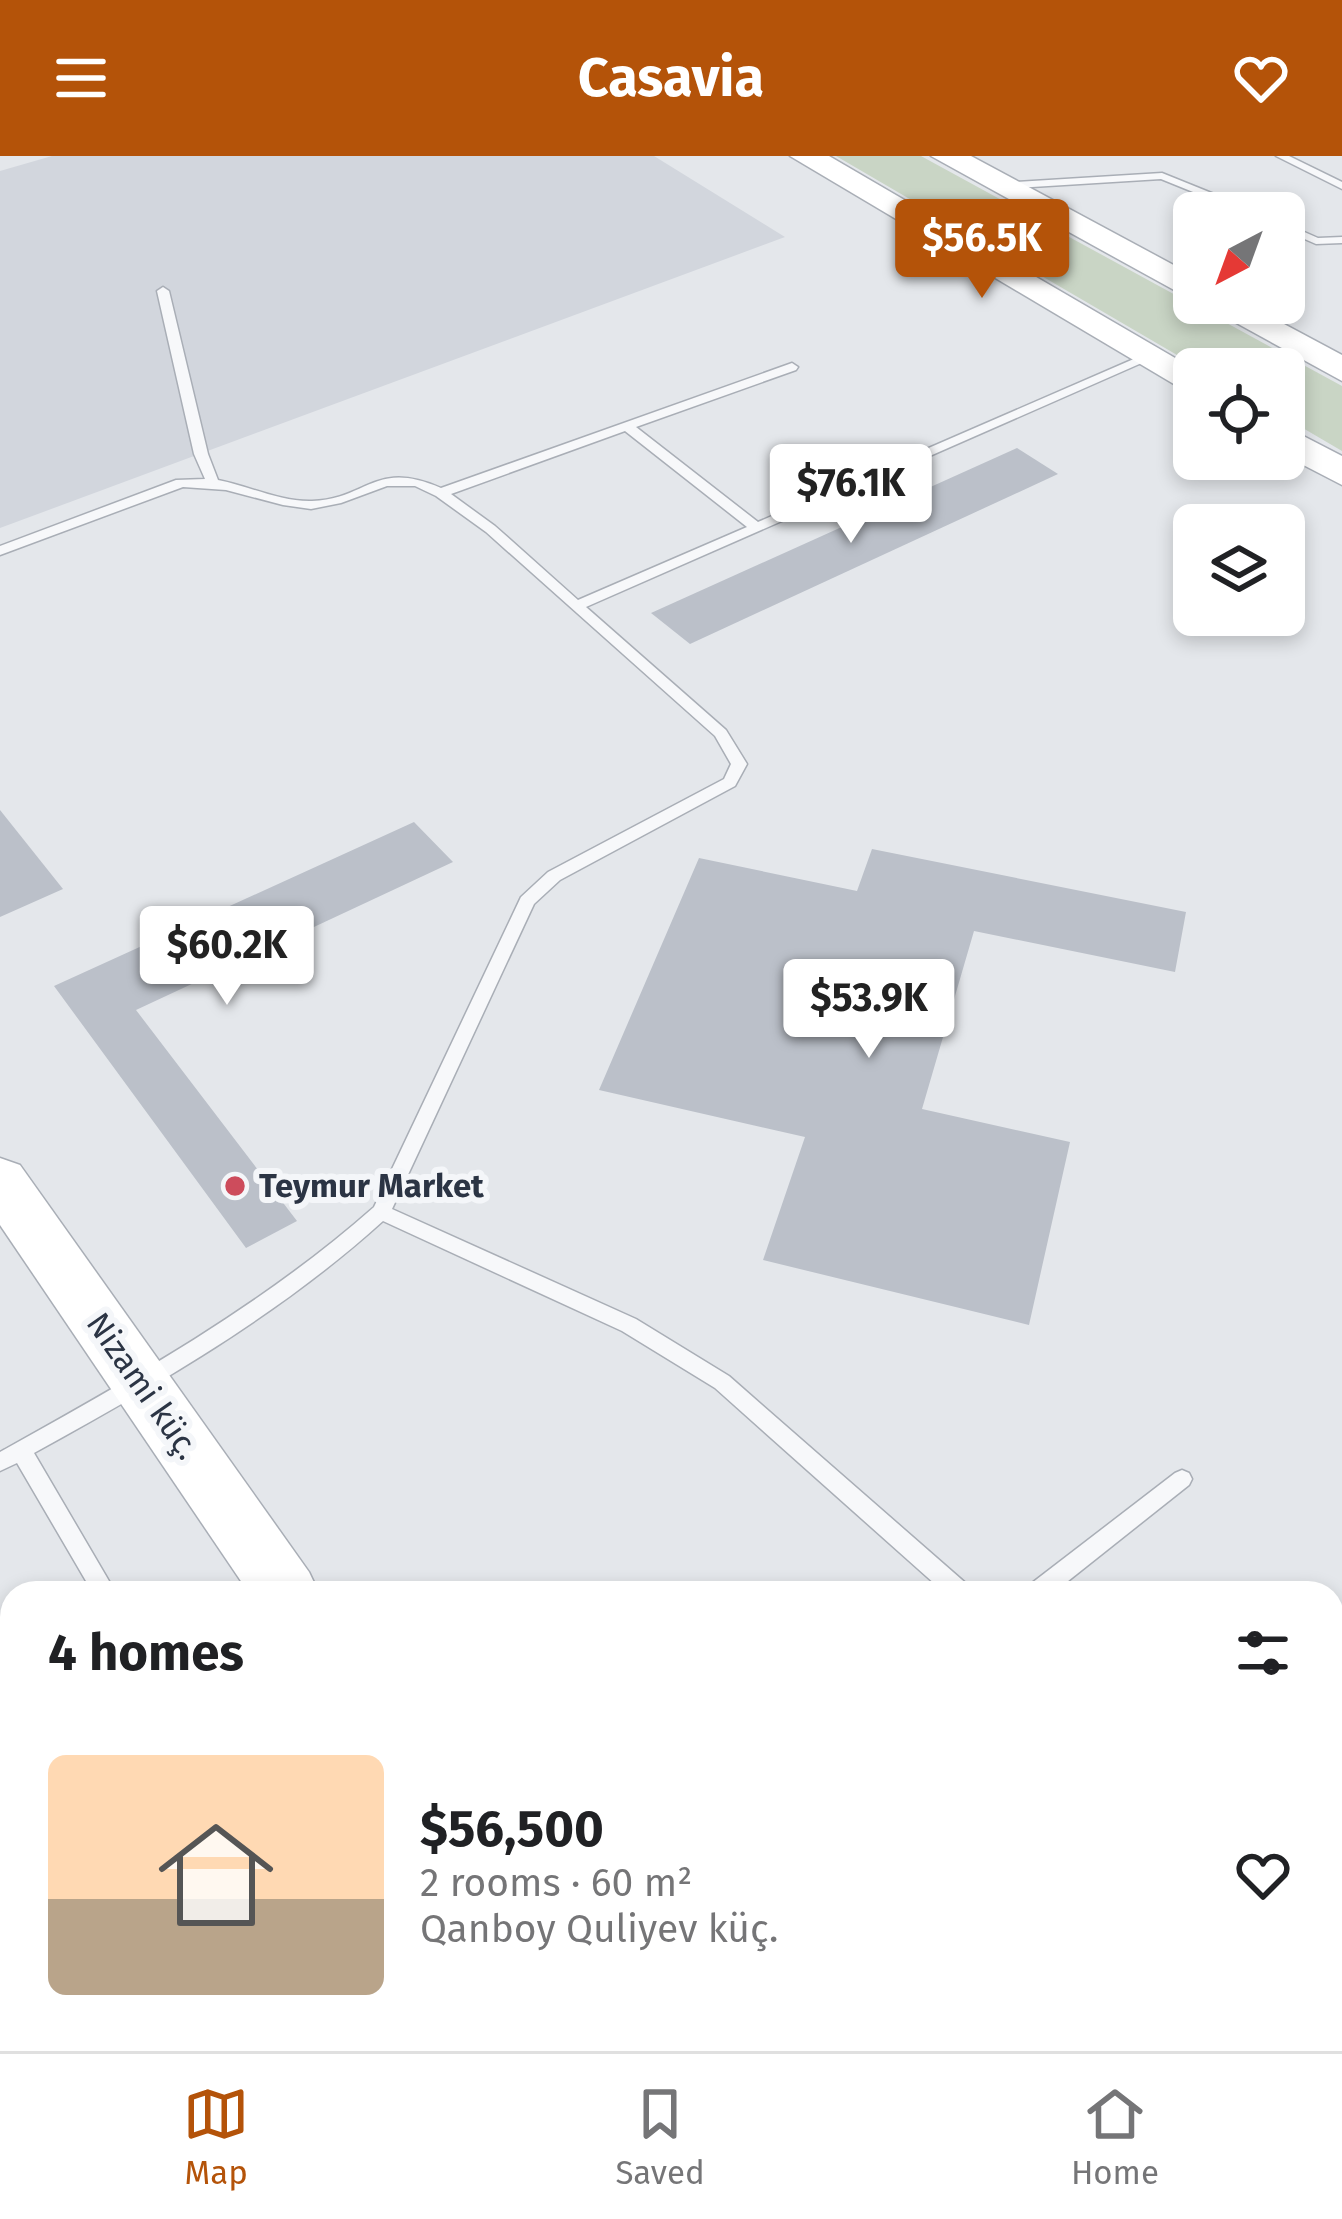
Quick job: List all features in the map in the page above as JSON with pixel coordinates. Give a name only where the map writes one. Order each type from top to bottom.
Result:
[{"type":"street","points":[[806,156],[1173,373]]},
{"type":"street","points":[[946,156],[1173,279]]},
{"type":"street","points":[[1257,324],[1342,370]]},
{"type":"street","points":[[1305,450],[1342,472]]},
{"type":"street","name":"Nizami küç.","points":[[0,1180],[278,1581]]},
{"type":"lane","points":[[1281,156],[1342,186]]},
{"type":"lane","points":[[1001,186],[1162,176],[1202,192]]},
{"type":"lane","points":[[1305,236],[1316,241],[1342,240]]},
{"type":"lane","points":[[163,291],[201,454],[212,479]]},
{"type":"lane","points":[[576,606],[1147,358]]},
{"type":"lane","points":[[443,492],[792,367]]},
{"type":"lane","points":[[626,426],[756,527]]},
{"type":"lane","points":[[0,551],[181,483],[212,479],[302,505],[331,503],[390,481],[411,479],[443,492],[576,606],[721,734],[739,764],[730,782],[554,876],[527,901],[380,1211],[346,1246],[141,1383],[0,1462]]},
{"type":"lane","points":[[380,1211],[629,1325],[722,1382],[947,1581]]},
{"type":"lane","points":[[21,1450],[98,1581]]},
{"type":"lane","points":[[1051,1581],[1182,1478]]},
{"type":"shaded area","points":[[52,156],[654,156],[785,237],[0,528],[0,171]]},
{"type":"green space","points":[[836,156],[921,156],[1173,294],[1173,324],[1229,324],[1272,348],[1173,348],[1173,353]]},
{"type":"green space","points":[[1305,366],[1342,386],[1342,451],[1305,429]]},
{"type":"building","points":[[1017,448],[1058,474],[690,644],[651,613]]},
{"type":"building","points":[[0,810],[63,889],[0,917]]},
{"type":"building","points":[[414,822],[453,862],[136,1010],[297,1221],[246,1248],[54,986]]},
{"type":"building","points":[[872,849],[1186,912],[1175,972],[974,931],[922,1109],[1070,1142],[1029,1325],[763,1260],[805,1137],[599,1090],[699,858],[857,891]]},
{"type":"place","name":"Teymur Market","points":[[235,1186]]}]
